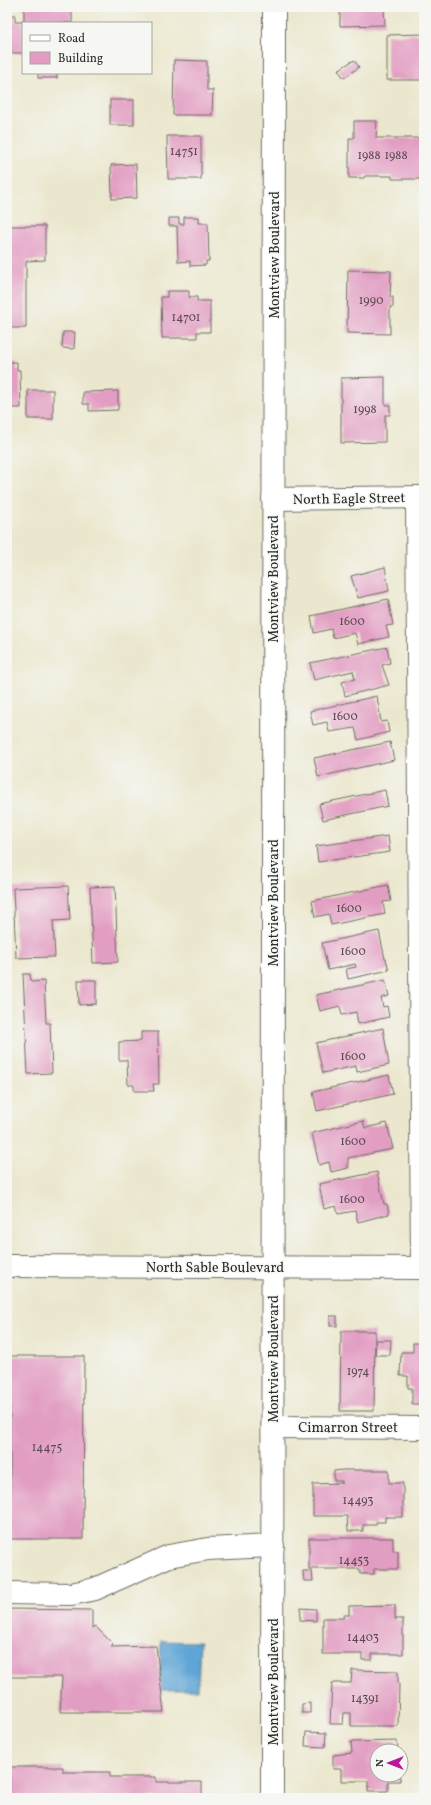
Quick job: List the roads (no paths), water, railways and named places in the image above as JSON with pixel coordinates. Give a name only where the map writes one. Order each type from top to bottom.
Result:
[{"type":"street","name":"Montview Boulevard","points":[[272,1798],[274,7]]},
{"type":"street","name":"North Eagle Street","points":[[273,499],[420,497]]},
{"type":"street","points":[[420,497],[423,1268]]},
{"type":"street","name":"North Sable Boulevard","points":[[7,1266],[423,1268]]},
{"type":"street","name":"Cimarron Street","points":[[273,1427],[424,1428]]},
{"type":"street","points":[[7,1593],[72,1594],[95,1589],[169,1556],[215,1548],[273,1546]]},
{"type":"water","points":[[161,1641],[200,1642],[198,1690],[160,1690]]}]
